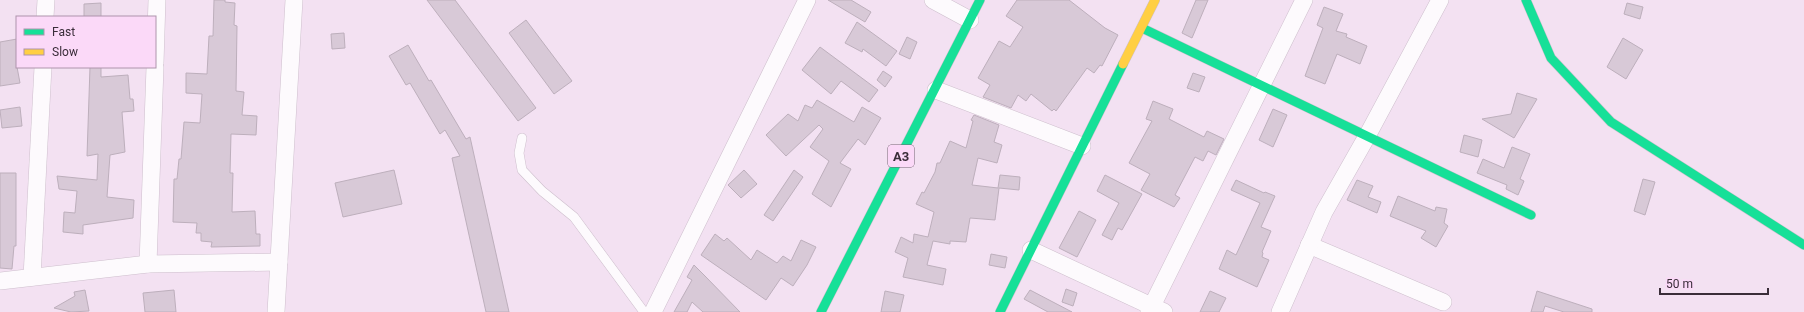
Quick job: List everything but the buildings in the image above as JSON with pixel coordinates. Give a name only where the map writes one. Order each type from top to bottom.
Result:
[{"type":"main road","name":"A3","points":[[821,312],[936,90],[980,0]]},
{"type":"main road","points":[[1000,312],[1155,0]]},
{"type":"main road","points":[[1526,0],[1551,58],[1611,122],[1804,245]]},
{"type":"main road","points":[[1142,28],[1366,138],[1530,215]]},
{"type":"street","points":[[45,16],[46,0]]},
{"type":"street","points":[[156,32],[157,0]]},
{"type":"street","points":[[276,312],[294,0]]},
{"type":"street","points":[[653,312],[807,0]]},
{"type":"street","points":[[934,0],[970,20]]},
{"type":"street","points":[[1031,250],[1155,310],[1261,86],[1304,0]]},
{"type":"street","points":[[1280,312],[1324,212],[1366,138],[1440,0]]},
{"type":"street","points":[[32,277],[43,68]]},
{"type":"street","points":[[148,264],[155,68]]},
{"type":"street","points":[[936,90],[1082,146]]},
{"type":"street","points":[[1309,245],[1443,302]]},
{"type":"street","points":[[0,281],[148,264],[279,262]]},
{"type":"lane","points":[[522,138],[518,153],[522,170],[542,191],[574,217],[644,312]]},
{"type":"traffic: fast","points":[[821,312],[980,0]]},
{"type":"traffic: fast","points":[[1526,0],[1551,58],[1611,122],[1804,245]]},
{"type":"traffic: fast","points":[[1142,28],[1531,215]]},
{"type":"traffic: fast","points":[[1000,312],[1123,64]]},
{"type":"traffic: slow","points":[[1123,64],[1155,0]]}]
